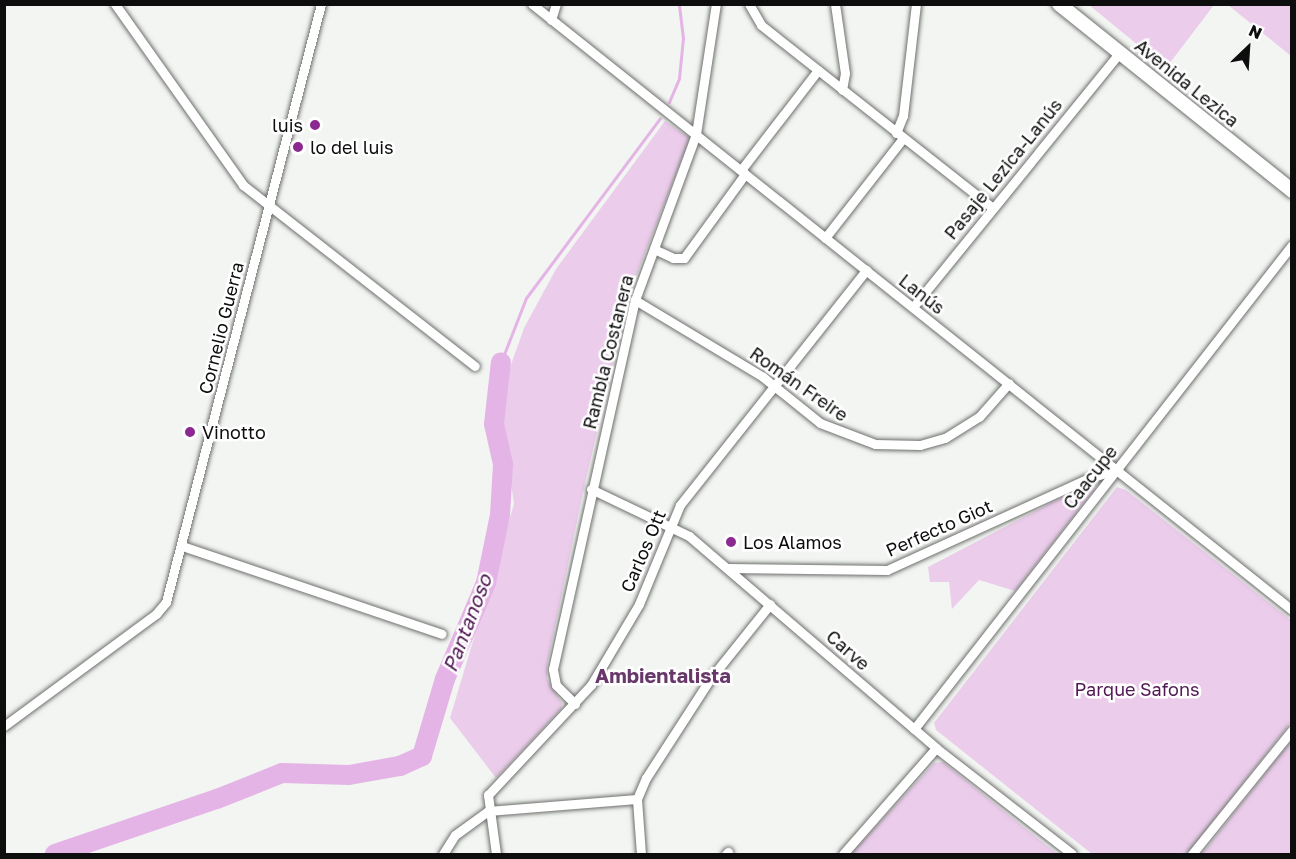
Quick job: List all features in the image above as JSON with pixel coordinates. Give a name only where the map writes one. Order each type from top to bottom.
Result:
[{"type":"street","points":[[115,4],[243,184],[475,366]]},
{"type":"street","name":"Cornelio Guerra","points":[[4,726],[156,614],[166,602],[321,4]]},
{"type":"street","name":"Lanús","points":[[532,4],[1292,610]]},
{"type":"street","points":[[551,20],[556,4]]},
{"type":"street","name":"Rambla Costanera","points":[[575,704],[556,685],[553,669],[591,489],[635,300],[696,134],[716,4]]},
{"type":"street","points":[[749,4],[756,20],[993,208]]},
{"type":"street","points":[[835,4],[845,73],[842,90]]},
{"type":"street","points":[[825,238],[900,135],[916,4]]},
{"type":"street","name":"Avenida Lezica","points":[[1059,4],[1291,189]]},
{"type":"street","name":"Pasaje Lezica-Lanús","points":[[913,307],[1120,52]]},
{"type":"street","points":[[654,249],[673,258],[684,258],[743,172],[818,70]]},
{"type":"street","name":"Caacupe","points":[[914,729],[1292,245]]},
{"type":"street","name":"Carlos Ott","points":[[496,855],[487,800],[495,785],[591,685],[639,604],[686,497],[866,270]]},
{"type":"street","name":"Román Freire","points":[[635,300],[774,386],[820,423],[844,436],[899,447],[920,445],[962,430],[986,410],[1009,383]]},
{"type":"street","name":"Perfecto Giot","points":[[728,568],[887,570],[1087,479],[1118,469]]},
{"type":"street","name":"Carve","points":[[591,489],[673,526],[728,568],[936,748],[1072,855]]},
{"type":"street","points":[[182,546],[442,634]]},
{"type":"street","points":[[641,855],[637,799],[662,751],[710,679],[770,604]]},
{"type":"street","points":[[1192,855],[1292,730]]},
{"type":"street","points":[[843,855],[936,748]]},
{"type":"street","points":[[443,855],[455,835],[488,811],[637,799]]},
{"type":"green space","points":[[1089,5],[1214,5],[1166,68]]},
{"type":"green space","points":[[1228,5],[1291,5],[1291,56]]},
{"type":"green space","points":[[665,121],[690,138],[629,294],[584,488],[547,665],[547,679],[562,703],[561,709],[496,778],[450,718],[514,504],[502,421],[506,379],[524,328],[556,269]]},
{"type":"green space","points":[[1093,481],[1097,483],[1094,490],[1015,591],[979,580],[952,609],[949,582],[930,582],[928,567]]},
{"type":"green space","name":"Parque Safons","points":[[1117,487],[1126,490],[1291,620],[1291,722],[1187,854],[1092,854],[936,730],[934,723]]},
{"type":"green space","points":[[1291,741],[1291,854],[1201,854],[1209,845]]},
{"type":"green space","points":[[943,762],[1058,854],[851,854],[934,763]]},
{"type":"waterway","name":"Pantanoso","points":[[669,102],[679,78],[683,38],[679,4]]},
{"type":"waterway","name":"Pantanoso","points":[[501,362],[526,298],[660,118]]},
{"type":"waterway","name":"Pantanoso","points":[[55,854],[217,799],[282,773],[349,775],[400,766],[422,756],[445,679],[486,583],[500,515],[503,464],[494,424],[501,362]]},
{"type":"place","name":"luis","points":[[315,125]]},
{"type":"place","name":"lo del luis","points":[[298,147]]},
{"type":"place","name":"Vinotto","points":[[190,432]]},
{"type":"place","name":"Los Alamos","points":[[731,542]]},
{"type":"district","name":"Ambientalista","points":[[663,675]]}]
